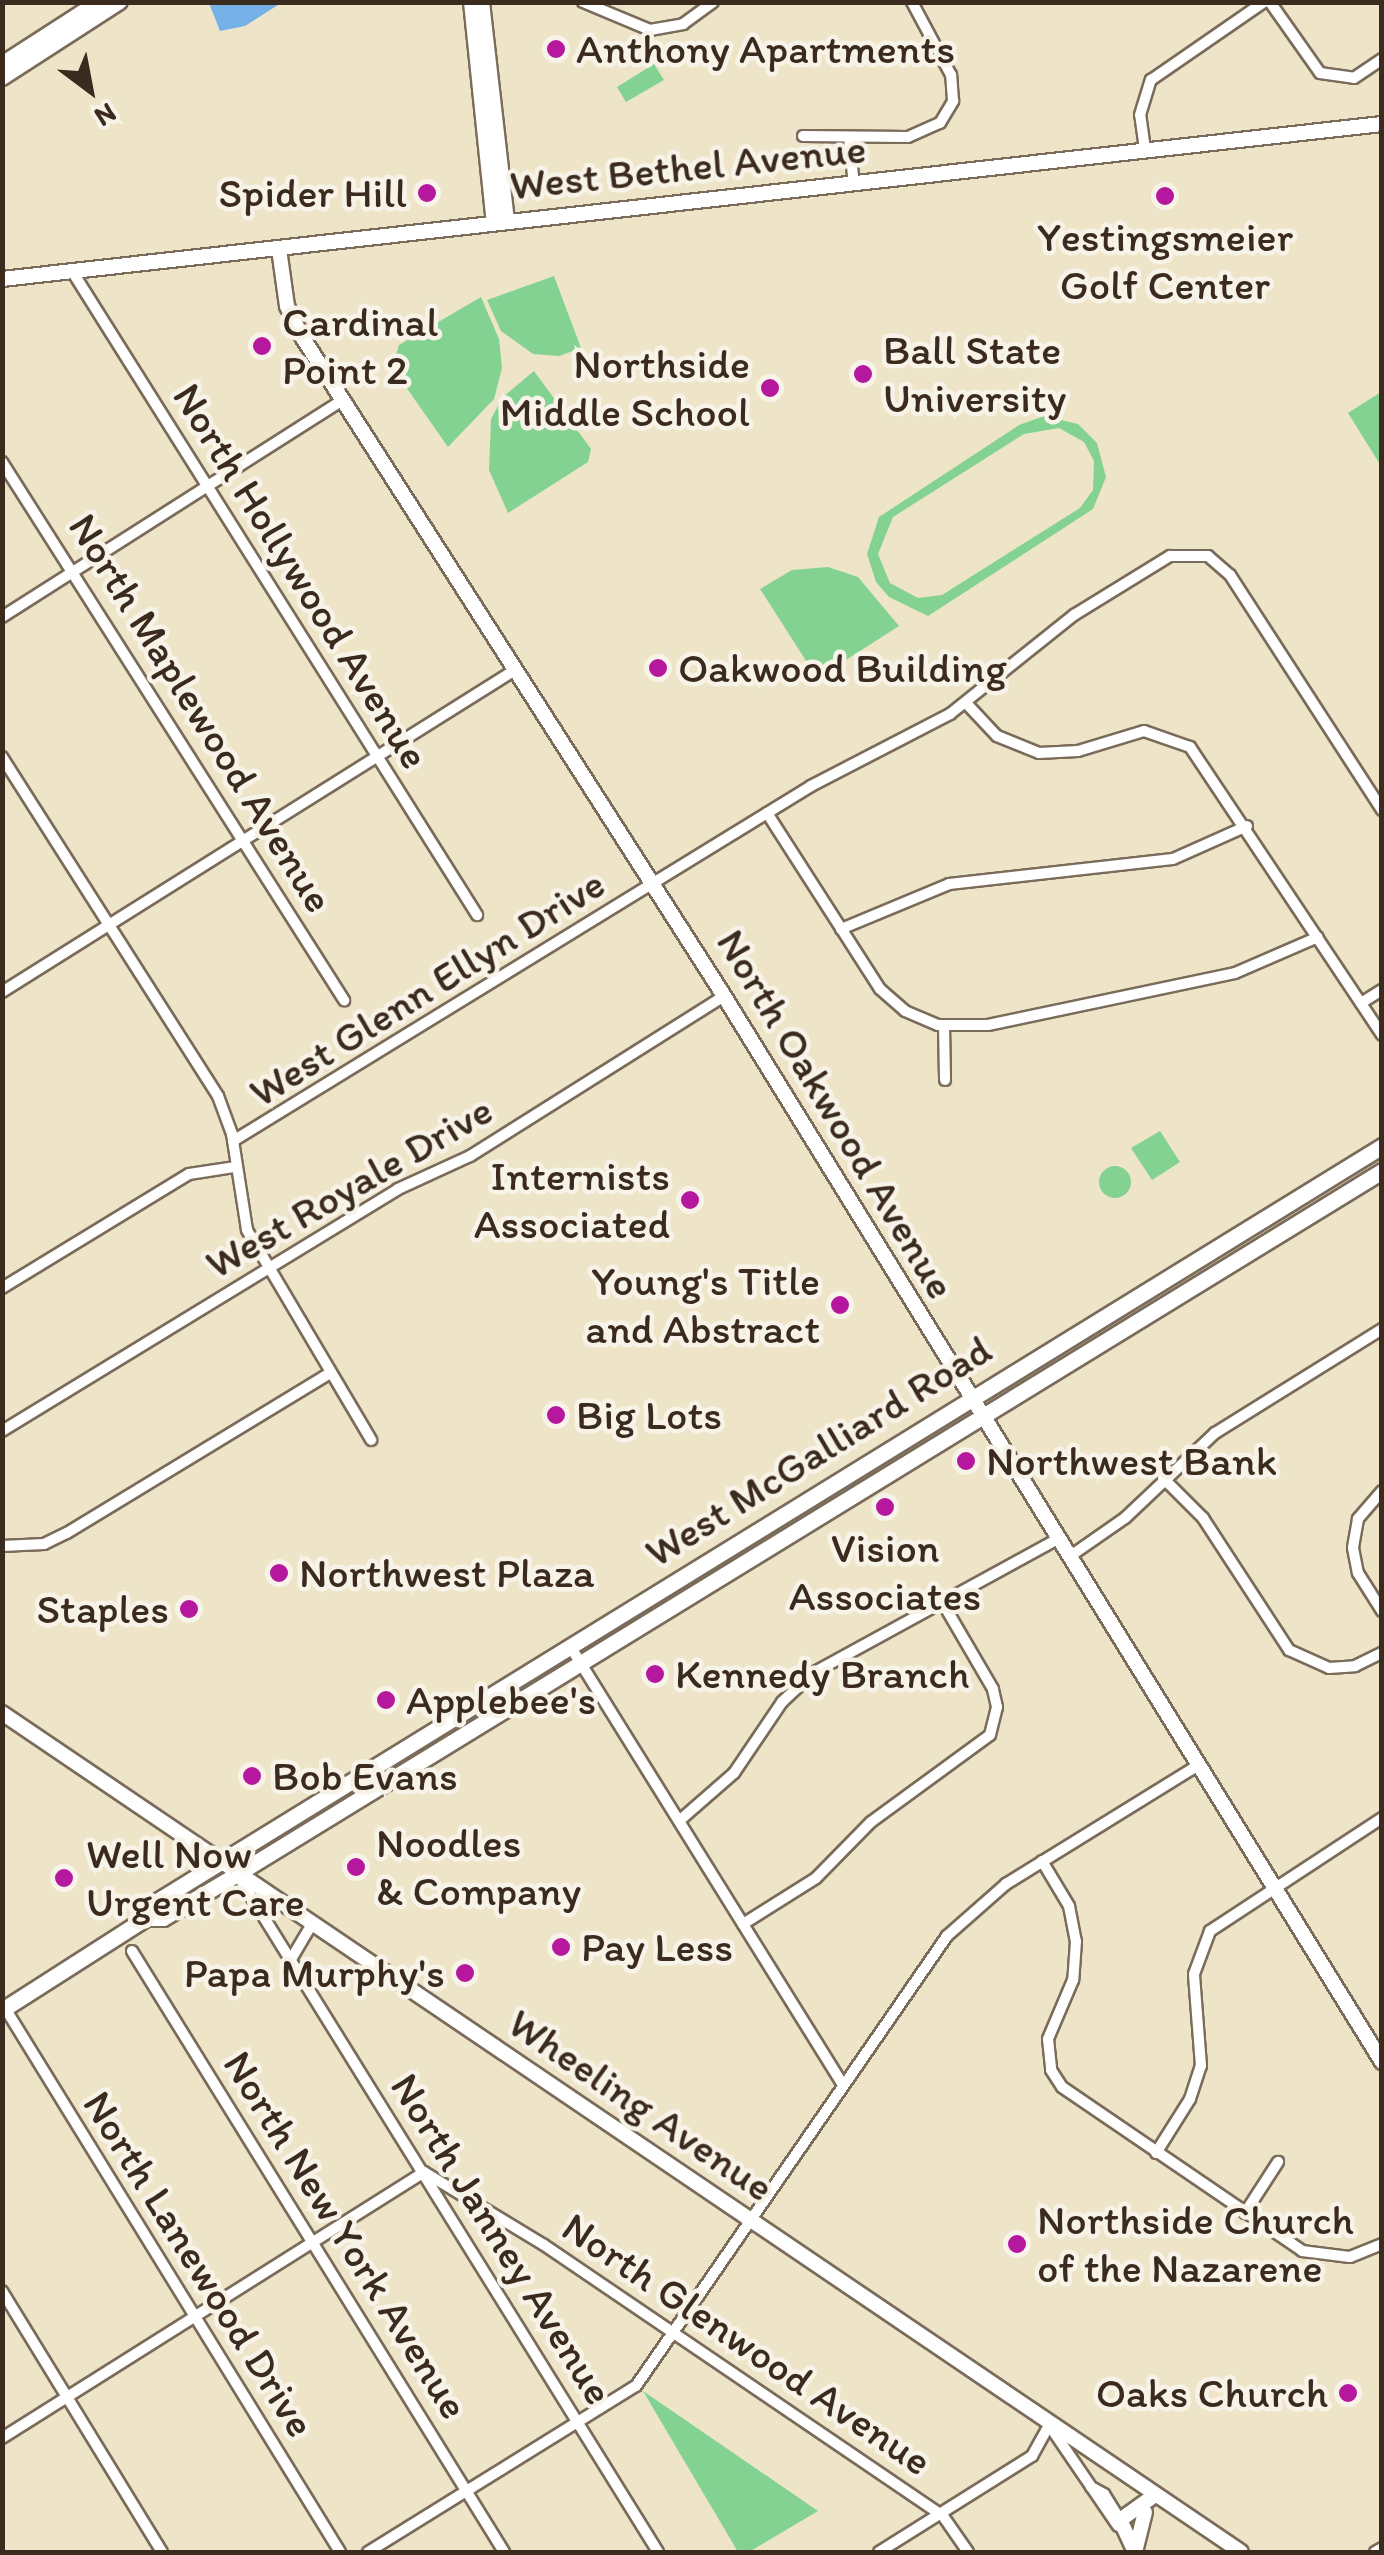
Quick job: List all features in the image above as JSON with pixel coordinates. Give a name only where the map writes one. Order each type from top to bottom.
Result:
[{"type":"main road","points":[[2,64],[98,2]]},
{"type":"main road","points":[[2,78],[120,2]]},
{"type":"main road","points":[[471,2],[500,222]]},
{"type":"main road","points":[[482,2],[500,222]]},
{"type":"main road","name":"West Bethel Avenue","points":[[2,278],[1382,124]]},
{"type":"main road","name":"North Oakwood Avenue","points":[[279,249],[287,306],[343,400],[724,996],[969,1399],[1382,2062]]},
{"type":"main road","name":"West McGalliard Road","points":[[4,2009],[146,1918],[154,1903],[220,1861],[1382,1146]]},
{"type":"main road","name":"West McGalliard Road","points":[[146,1918],[163,1918],[237,1874],[1382,1170]]},
{"type":"main road","name":"Wheeling Avenue","points":[[2,1713],[1049,2426],[1242,2552]]},
{"type":"main road","points":[[1134,2552],[1145,2512],[1155,2495]]},
{"type":"main road","points":[[1119,2523],[1155,2495]]},
{"type":"main road","points":[[1119,2523],[1145,2512]]},
{"type":"main road","points":[[1119,2523],[1134,2552]]},
{"type":"street","points":[[583,2],[619,23],[650,30],[691,20],[713,2]]},
{"type":"street","points":[[803,136],[921,134],[950,108],[949,68],[912,2]]},
{"type":"street","points":[[1145,149],[1140,115],[1151,80],[1267,2],[1320,73],[1354,78],[1382,58]]},
{"type":"street","points":[[850,138],[854,184]]},
{"type":"street","name":"North Hollywood Avenue","points":[[72,271],[477,915]]},
{"type":"street","points":[[2,617],[343,400]]},
{"type":"street","name":"North Maplewood Avenue","points":[[2,462],[344,1000]]},
{"type":"street","name":"West Glenn Ellyn Drive","points":[[233,1141],[251,1136],[767,813],[966,703],[1104,594],[1161,559],[1200,554],[1230,575],[1382,810]]},
{"type":"street","points":[[2,992],[515,670]]},
{"type":"street","points":[[966,703],[997,736],[1039,753],[1078,751],[1132,731],[1174,737],[1202,757],[1382,1034]]},
{"type":"street","points":[[2,757],[218,1096],[233,1141],[241,1210],[268,1270],[371,1440]]},
{"type":"street","points":[[767,813],[888,997],[944,1026],[988,1025],[1236,973],[1318,937]]},
{"type":"street","points":[[842,930],[948,884],[1173,859],[1247,826]]},
{"type":"street","points":[[1361,1003],[1382,990]]},
{"type":"street","name":"West Royale Drive","points":[[2,1430],[398,1188],[470,1156],[724,996]]},
{"type":"street","points":[[944,1026],[945,1080]]},
{"type":"street","name":"West Glenn Ellyn Drive","points":[[2,1288],[190,1174],[235,1167]]},
{"type":"street","points":[[1069,1557],[1125,1518],[1163,1478],[1215,1434],[1382,1329]]},
{"type":"street","points":[[2,1546],[44,1544],[68,1534],[330,1373]]},
{"type":"street","points":[[1163,1478],[1203,1518],[1288,1650],[1329,1668],[1355,1666],[1382,1652]]},
{"type":"street","points":[[1382,1490],[1363,1510],[1353,1548],[1358,1573],[1382,1611]]},
{"type":"street","points":[[679,1821],[734,1772],[782,1702],[813,1672],[1058,1539]]},
{"type":"street","points":[[743,1924],[816,1878],[871,1822],[990,1735],[997,1707],[993,1689],[941,1600]]},
{"type":"street","points":[[570,1646],[843,2085]]},
{"type":"street","points":[[368,2552],[628,2394],[752,2223],[946,1936],[979,1904],[1042,1861],[1199,1766]]},
{"type":"street","points":[[1156,2153],[1190,2099],[1201,2066],[1194,1985],[1198,1951],[1216,1923],[1382,1818]]},
{"type":"street","points":[[1042,1861],[1068,1906],[1076,1941],[1073,1980],[1048,2039],[1051,2070],[1069,2094],[1245,2213],[1318,2256],[1350,2257],[1382,2244]]},
{"type":"street","name":"North Janney Avenue","points":[[237,1874],[658,2552]]},
{"type":"street","points":[[290,1961],[312,1924]]},
{"type":"street","name":"North New York Avenue","points":[[132,1951],[504,2552]]},
{"type":"street","name":"North Lanewood Drive","points":[[4,2009],[340,2552]]},
{"type":"street","points":[[1245,2213],[1278,2162]]},
{"type":"street","points":[[2,2438],[424,2172]]},
{"type":"street","name":"North Glenwood Avenue","points":[[424,2172],[674,2334],[938,2516],[968,2552]]},
{"type":"street","points":[[2,2290],[162,2552]]},
{"type":"street","points":[[878,2552],[1032,2456],[1049,2426],[1090,2486],[1104,2494],[1119,2523]]},
{"type":"street","points":[[1375,2552],[1382,2548]]},
{"type":"green space","points":[[654,64],[664,80],[626,102],[617,87]]},
{"type":"green space","points":[[554,276],[581,348],[559,356],[533,354],[501,331],[487,300]]},
{"type":"green space","points":[[481,297],[499,339],[502,368],[494,399],[448,447],[392,367],[399,345]]},
{"type":"green space","points":[[534,371],[591,449],[588,462],[508,513],[489,470],[491,419],[503,397]]},
{"type":"green space","points":[[1381,392],[1381,466],[1348,413]]},
{"type":"green space","points":[[1044,416],[1078,424],[1097,443],[1106,477],[1093,509],[928,616],[889,597],[876,582],[867,554],[879,517],[1019,425]],"holes":[[[1059,428],[1084,442],[1094,461],[1093,490],[1080,508],[942,595],[918,598],[890,583],[878,554],[893,517],[1024,434]]]},
{"type":"green space","points":[[828,567],[858,577],[899,626],[827,672],[810,667],[760,589],[792,570]]},
{"type":"green space","points":[[1160,1131],[1180,1162],[1152,1180],[1131,1148]]},
{"type":"green space","points":[[1115,1166],[1126,1171],[1131,1182],[1126,1193],[1115,1198],[1104,1193],[1099,1182],[1104,1171]]},
{"type":"green space","points":[[643,2391],[818,2511],[749,2552],[738,2552]]},
{"type":"water","points":[[209,2],[281,3],[245,26],[220,31]]},
{"type":"place","name":"Anthony Apartments","points":[[556,49]]},
{"type":"place","name":"Spider Hill","points":[[427,193]]},
{"type":"place","name":"Yestingsmeier Golf Center","points":[[1165,196]]},
{"type":"place","name":"Cardinal Point 2","points":[[262,346]]},
{"type":"place","name":"Ball State University","points":[[863,374]]},
{"type":"place","name":"Northside Middle School","points":[[770,388]]},
{"type":"place","name":"Oakwood Building","points":[[658,668]]},
{"type":"place","name":"Internists Associated","points":[[690,1200]]},
{"type":"place","name":"Young's Title and Abstract","points":[[840,1305]]},
{"type":"place","name":"Big Lots","points":[[556,1415]]},
{"type":"place","name":"Northwest Bank","points":[[966,1461]]},
{"type":"place","name":"Vision Associates","points":[[885,1507]]},
{"type":"place","name":"Northwest Plaza","points":[[279,1573]]},
{"type":"place","name":"Staples","points":[[189,1609]]},
{"type":"place","name":"Kennedy Branch","points":[[655,1674]]},
{"type":"place","name":"Applebee's","points":[[386,1700]]},
{"type":"place","name":"Bob Evans","points":[[252,1776]]},
{"type":"place","name":"Noodles & Company","points":[[356,1867]]},
{"type":"place","name":"Well Now Urgent Care","points":[[64,1878]]},
{"type":"place","name":"Pay Less","points":[[561,1947]]},
{"type":"place","name":"Papa Murphy's","points":[[465,1973]]},
{"type":"place","name":"Northside Church of the Nazarene","points":[[1017,2244]]},
{"type":"place","name":"Oaks Church","points":[[1348,2393]]}]
